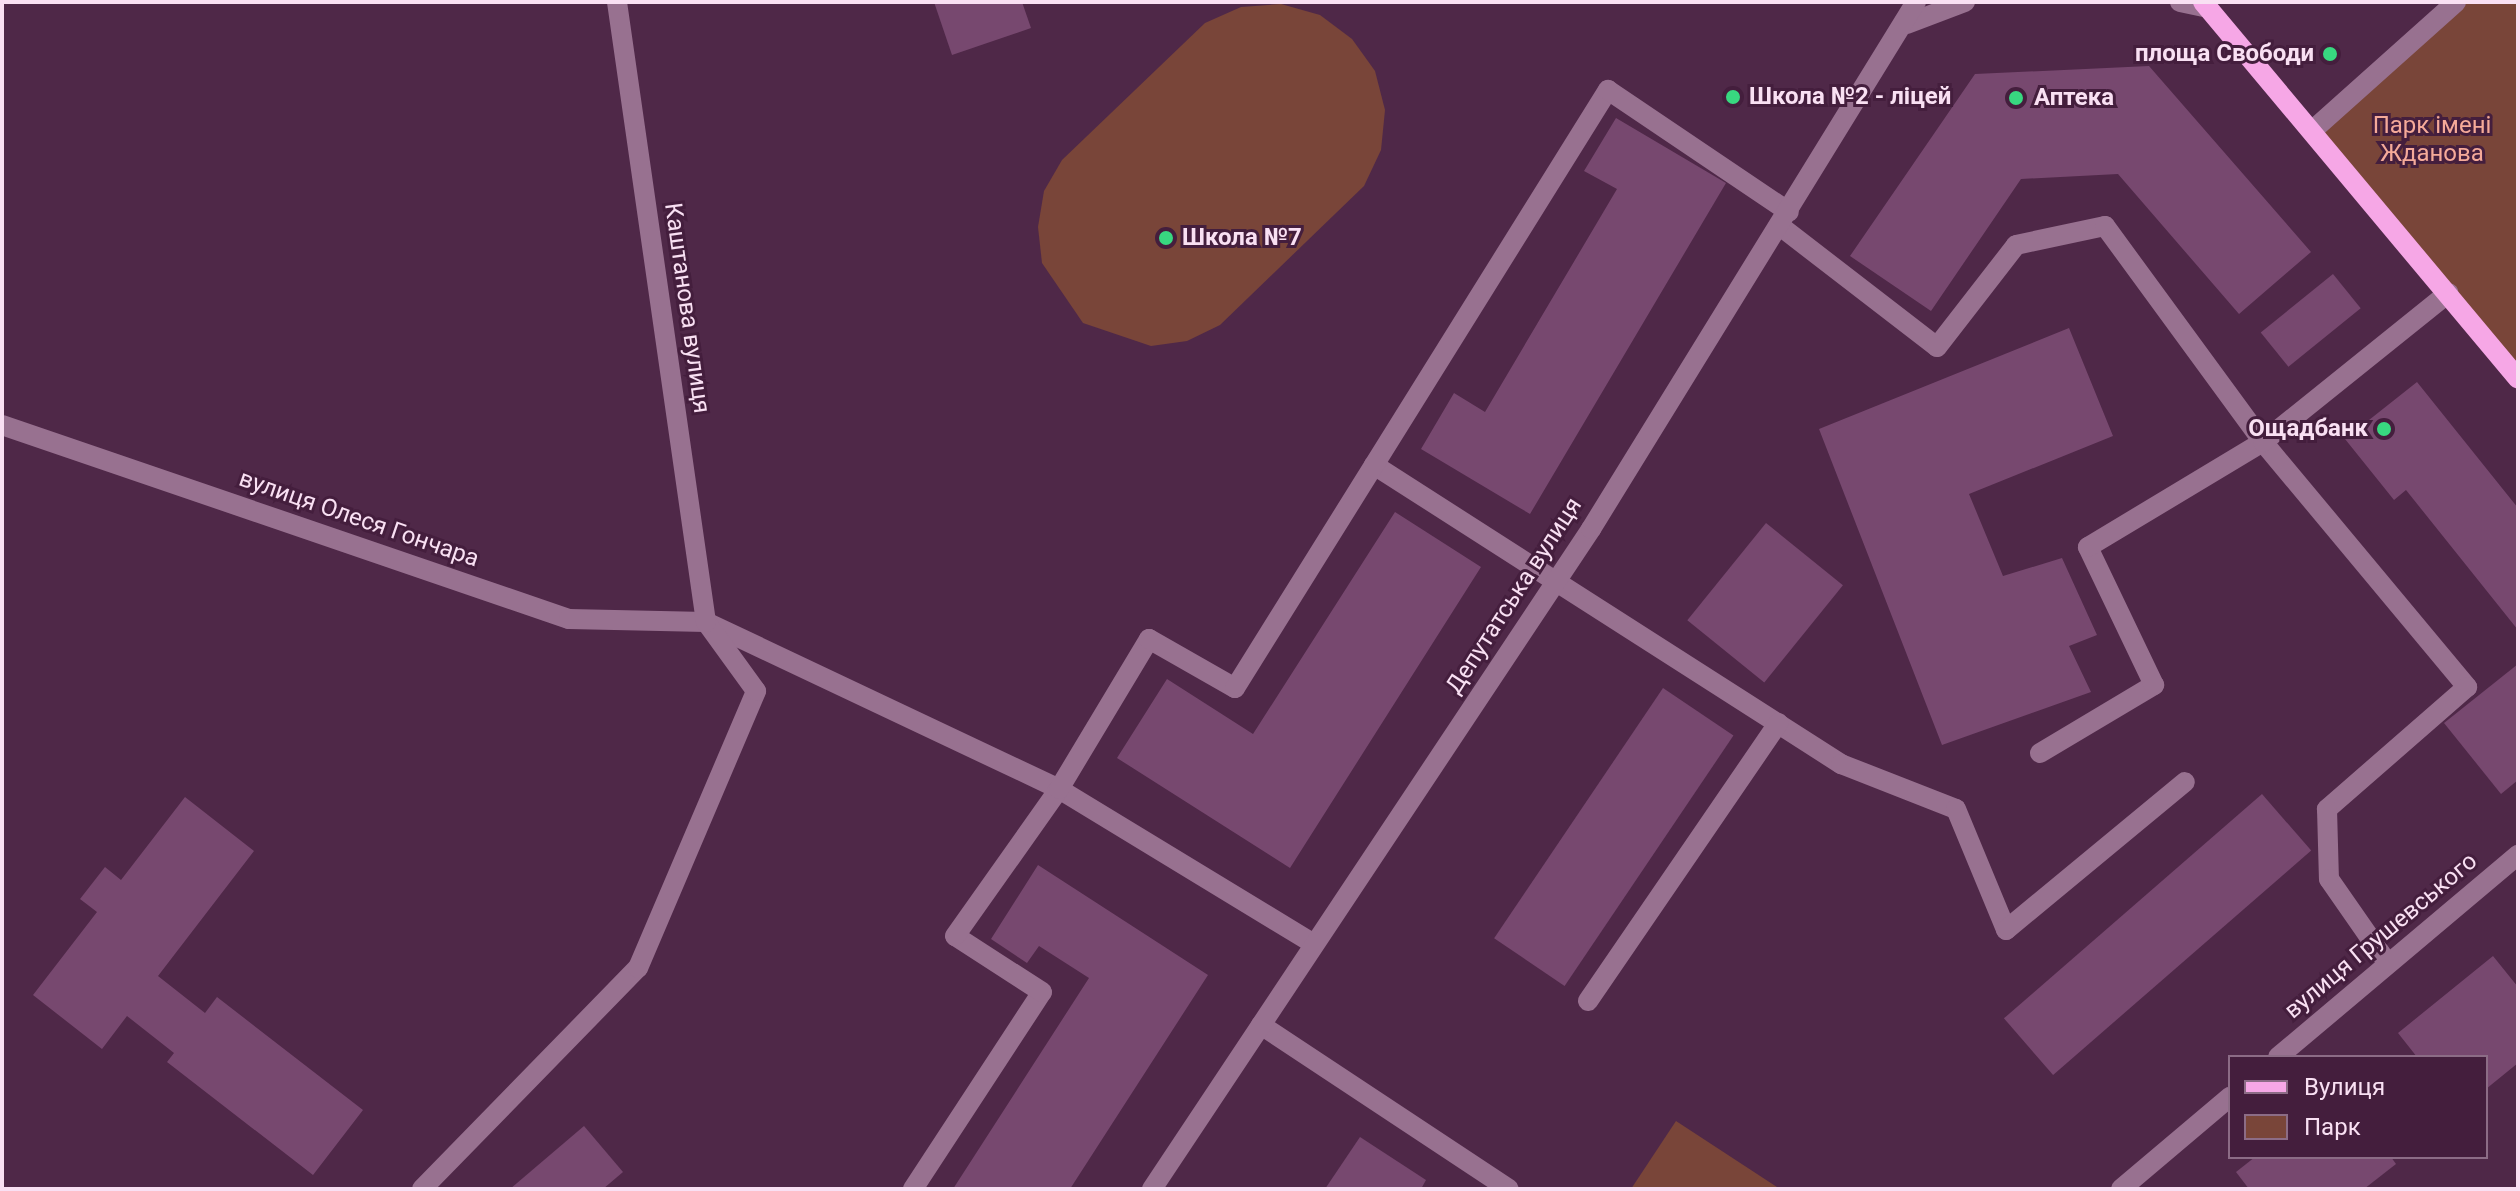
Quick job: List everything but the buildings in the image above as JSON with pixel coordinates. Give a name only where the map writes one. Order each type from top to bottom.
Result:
[{"type":"main road","points":[[2205,5],[2313,130],[2518,379]]},
{"type":"street","name":"Каштанова вулиця","points":[[617,2],[706,622]]},
{"type":"street","name":"Депутатська вулиця","points":[[1152,1189],[1555,581],[1907,24],[1916,2]]},
{"type":"street","points":[[1907,24],[1965,2]]},
{"type":"street","points":[[2180,2],[2205,5]]},
{"type":"street","points":[[2313,130],[2456,2]]},
{"type":"street","points":[[913,1189],[1042,992],[955,936],[1059,789],[1149,639],[1235,688],[1608,90],[1785,219],[1937,347],[2016,245],[2105,226],[2263,442],[2467,687],[2327,809],[2329,879],[2388,964]]},
{"type":"street","points":[[2040,753],[2154,685],[2088,547],[2263,442],[2448,293]]},
{"type":"street","name":"вулиця Олеся Гончара","points":[[2,425],[569,619],[706,622]]},
{"type":"street","points":[[1374,465],[1841,764],[1956,809],[2006,930],[2185,782]]},
{"type":"street","points":[[706,622],[1059,789],[1314,944]]},
{"type":"street","points":[[422,1189],[638,968],[756,691],[706,622]]},
{"type":"street","points":[[1588,1001],[1778,723]]},
{"type":"street","name":"вулиця Грушевського","points":[[2280,1055],[2518,855]]},
{"type":"street","points":[[1261,1025],[1509,1189]]},
{"type":"street","points":[[2121,1189],[2228,1099]]},
{"type":"green space","name":"Парк імені Жданова","points":[[2456,2],[2518,2],[2518,379],[2313,130]]},
{"type":"green space","points":[[1281,4],[1320,15],[1352,39],[1375,71],[1385,110],[1381,150],[1364,186],[1220,325],[1187,341],[1151,346],[1083,323],[1042,263],[1038,227],[1044,191],[1062,160],[1205,23],[1241,7]]},
{"type":"green space","points":[[1676,1121],[1780,1189],[1631,1189]]},
{"type":"place","name":"площа Свободи","points":[[2330,54]]},
{"type":"place","name":"Школа №2 - ліцей","points":[[1733,97]]},
{"type":"place","name":"Аптека","points":[[2016,98]]},
{"type":"place","name":"Школа №7","points":[[1166,238]]},
{"type":"place","name":"Ощадбанк","points":[[2384,429]]}]
